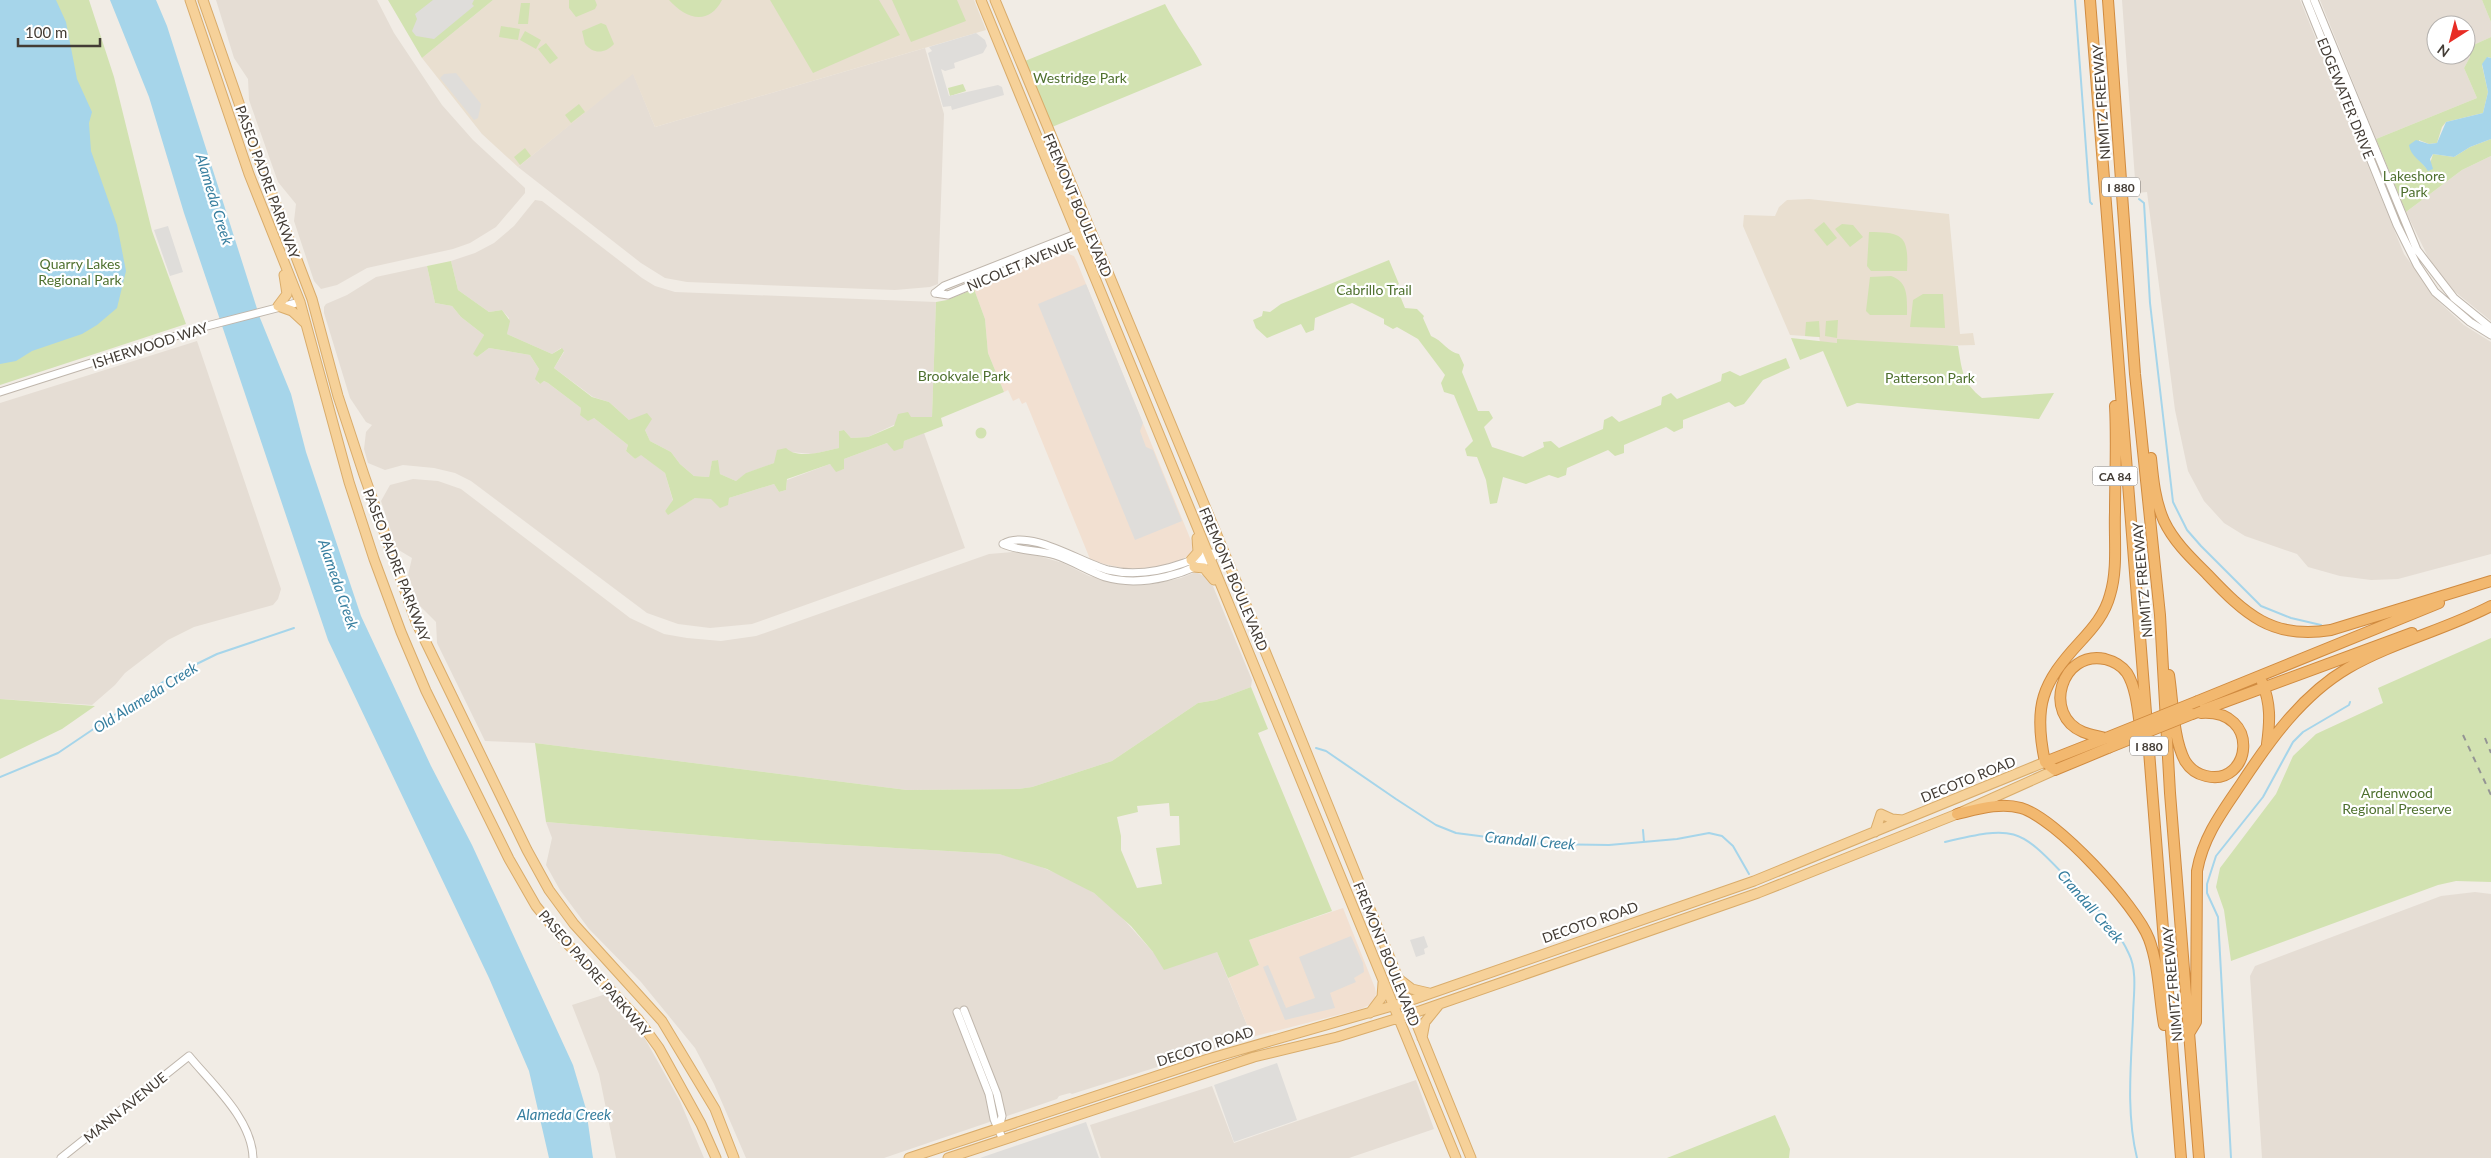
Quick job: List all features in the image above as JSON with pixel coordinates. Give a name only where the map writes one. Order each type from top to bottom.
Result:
[{"type":"highway","name":"NIMITZ FREEWAY","points":[[2090,0],[2181,1158]]},
{"type":"highway","name":"NIMITZ FREEWAY","points":[[2108,0],[2135,374],[2160,615],[2170,793],[2199,1158]]},
{"type":"highway","name":"CA 84","points":[[2045,762],[2039,720],[2047,685],[2059,665],[2100,618],[2113,582],[2115,412],[2111,345],[2115,334]]},
{"type":"highway","points":[[2135,374],[2157,502],[2164,520],[2185,552],[2233,602],[2259,622],[2289,632],[2317,632],[2491,582]]},
{"type":"highway","name":"DECOTO ROAD","points":[[2055,770],[2107,743],[2198,702],[2491,582]]},
{"type":"highway","points":[[2190,1032],[2196,1022],[2197,871],[2202,848],[2215,822],[2267,744],[2297,710],[2347,669],[2491,606]]},
{"type":"highway","name":"DECOTO ROAD","points":[[2045,762],[2192,714],[2491,606]]},
{"type":"highway","points":[[2160,615],[2179,743],[2186,763],[2193,770],[2211,778],[2229,773],[2242,758],[2245,748],[2240,728],[2223,715],[2214,713],[2192,714]]},
{"type":"highway","points":[[2107,743],[2073,726],[2061,708],[2061,687],[2065,677],[2071,669],[2089,659],[2099,658],[2118,664],[2131,681],[2153,794]]},
{"type":"highway","points":[[2263,675],[2268,686],[2270,713],[2267,744]]},
{"type":"highway","points":[[2045,762],[2055,770]]},
{"type":"highway","points":[[1957,814],[1996,805],[2020,807],[2037,814],[2055,827],[2130,905],[2144,927],[2153,951],[2173,1073]]},
{"type":"highway","name":"I 880","points":[[2184,968],[2181,980],[2194,1158]]},
{"type":"main road","name":"PASEO PADRE PARKWAY","points":[[190,0],[249,174],[300,302],[349,482],[374,559],[401,632],[439,717],[509,859],[536,906],[561,937],[638,1019],[660,1048],[701,1124],[716,1158]]},
{"type":"main road","name":"PASEO PADRE PARKWAY","points":[[203,0],[256,152],[312,300],[358,458],[416,622],[527,850],[549,890],[574,924],[662,1021],[715,1109],[734,1158]]},
{"type":"main road","name":"FREMONT BOULEVARD","points":[[981,0],[1456,1158]]},
{"type":"main road","name":"FREMONT BOULEVARD","points":[[995,0],[1471,1158]]},
{"type":"main road","points":[[275,239],[288,286],[287,294],[277,306],[292,311],[307,325]]},
{"type":"main road","points":[[1195,525],[1198,547],[1193,564],[1207,571],[1223,592]]},
{"type":"main road","name":"DECOTO ROAD","points":[[909,1158],[1260,1042],[1394,1006],[1754,881],[2045,762]]},
{"type":"main road","name":"DECOTO ROAD","points":[[948,1158],[1254,1057],[1345,1035],[1411,1014],[1758,892],[1957,814],[2055,770]]},
{"type":"main road","points":[[1875,832],[1881,814],[1892,819],[1906,820]]},
{"type":"main road","points":[[1396,975],[1412,989],[1432,993]]},
{"type":"main road","points":[[1370,1013],[1382,997],[1383,978]]},
{"type":"main road","points":[[1422,1040],[1425,1022],[1439,1004]]},
{"type":"street","name":"EDGEWATER DRIVE","points":[[2306,0],[2394,217],[2417,265],[2435,292],[2470,322],[2491,335]]},
{"type":"street","name":"EDGEWATER DRIVE","points":[[2314,0],[2416,250],[2454,298],[2491,328]]},
{"type":"street","name":"NICOLET AVENUE","points":[[1077,236],[944,286],[935,293],[948,295],[1077,236],[1088,230]]},
{"type":"street","name":"ISHERWOOD WAY","points":[[0,392],[211,325],[277,306],[300,302]]},
{"type":"street","points":[[1193,564],[1155,572],[1130,573],[1097,566],[1045,545],[1009,540],[1003,544],[1056,555],[1089,571],[1116,579],[1156,578],[1193,564],[1222,551]]},
{"type":"street","points":[[960,1011],[997,1094],[1002,1116],[999,1128],[1003,1140]]},
{"type":"street","name":"MANN AVENUE","points":[[61,1158],[189,1056],[242,1122],[249,1138],[253,1158]]},
{"type":"shaded area","points":[[216,0],[377,0],[394,33],[442,105],[473,140],[525,188],[525,193],[496,227],[470,243],[453,249],[367,268],[337,285],[321,289],[314,281],[294,221],[296,204],[278,182],[249,100],[248,79],[234,58]]},
{"type":"shaded area","points":[[433,0],[474,0],[472,4],[474,6],[434,39],[416,36],[412,31],[417,19],[415,14]]},
{"type":"shaded area","points":[[493,0],[974,0],[986,30],[655,127],[633,74],[518,167],[482,134],[422,58]]},
{"type":"shaded area","points":[[2122,0],[2300,0],[2404,254],[2439,302],[2464,325],[2491,342],[2491,554],[2398,579],[2371,580],[2340,576],[2308,567],[2297,554],[2245,536],[2224,523],[2204,501],[2188,471],[2175,410],[2147,192],[2136,193]]},
{"type":"shaded area","points":[[2320,0],[2482,0],[2491,22],[2491,37],[2476,44],[2476,15],[2426,15],[2426,65],[2466,65],[2464,68],[2477,98],[2376,139]]},
{"type":"shaded area","points":[[976,33],[985,40],[987,46],[983,53],[954,63],[955,68],[945,71],[941,69],[949,96],[998,85],[1002,87],[1004,95],[952,110],[951,106],[943,107],[928,53],[932,51],[929,47]]},
{"type":"shaded area","points":[[925,48],[944,114],[938,284],[930,287],[895,290],[687,282],[665,278],[641,263],[518,167],[633,73],[655,127]]},
{"type":"shaded area","points":[[456,73],[481,104],[478,118],[474,120],[440,78],[444,74]]},
{"type":"shaded area","points":[[2491,156],[2491,321],[2454,291],[2441,276],[2427,255],[2406,212],[2462,170]]},
{"type":"shaded area","points":[[1809,199],[1949,214],[1960,334],[1973,333],[1975,345],[1936,346],[1837,340],[1837,343],[1820,342],[1819,337],[1790,335],[1743,226],[1744,215],[1775,216],[1779,207],[1787,200]]},
{"type":"shaded area","points":[[535,200],[542,201],[642,278],[655,286],[675,292],[936,302],[932,417],[911,417],[868,437],[851,438],[844,430],[839,431],[839,448],[813,454],[790,452],[774,463],[747,473],[736,481],[720,474],[717,460],[712,462],[709,477],[694,476],[680,464],[671,452],[650,441],[645,430],[629,420],[609,402],[593,397],[554,368],[564,352],[561,348],[552,354],[507,334],[509,318],[502,310],[489,312],[458,290],[451,261],[475,253],[494,243],[514,226]]},
{"type":"shaded area","points":[[168,226],[183,272],[170,276],[154,230]]},
{"type":"shaded area","points":[[1066,253],[1074,256],[1077,262],[1192,543],[1192,553],[1181,560],[1156,567],[1128,569],[1090,559],[1026,402],[1022,404],[1019,398],[1013,401],[1008,390],[1004,392],[988,353],[985,319],[974,289]]},
{"type":"shaded area","points":[[427,266],[435,303],[452,306],[461,317],[484,335],[474,354],[477,357],[489,348],[530,355],[539,369],[537,381],[539,384],[544,381],[548,383],[581,408],[580,415],[594,418],[628,445],[626,451],[635,459],[641,454],[665,473],[673,501],[665,511],[668,514],[695,498],[729,498],[774,484],[779,492],[786,490],[787,480],[830,464],[840,470],[844,469],[844,459],[887,443],[902,448],[904,441],[924,433],[965,548],[752,624],[710,628],[678,624],[647,613],[471,481],[455,473],[434,468],[403,465],[385,470],[368,463],[364,449],[366,432],[372,425],[366,422],[350,398],[324,313],[324,307],[326,304],[347,295],[376,277]]},
{"type":"shaded area","points":[[1086,284],[1143,423],[1140,431],[1146,447],[1153,450],[1182,521],[1135,540],[1038,304]]},
{"type":"shaded area","points":[[197,341],[281,589],[278,599],[273,605],[194,627],[168,640],[125,673],[115,685],[92,705],[0,699],[0,403]]},
{"type":"shaded area","points":[[413,479],[438,481],[461,489],[630,618],[664,634],[687,638],[721,641],[756,636],[989,554],[1013,552],[1032,554],[1063,563],[1089,576],[1126,585],[1154,584],[1181,578],[1196,572],[1210,579],[1252,680],[1251,687],[1216,700],[1198,703],[1112,761],[1032,787],[1018,789],[907,790],[535,743],[485,741],[437,643],[436,622],[420,606],[408,575],[412,558],[397,549],[381,501],[390,485]]},
{"type":"shaded area","points":[[546,822],[759,840],[999,854],[1032,863],[1074,881],[1094,893],[1118,913],[1153,952],[1217,952],[1252,1037],[1072,1094],[1059,1096],[1057,1099],[884,1158],[746,1158],[714,1084],[695,1048],[641,982],[589,929],[560,890],[546,865],[552,838]]},
{"type":"shaded area","points":[[2475,892],[2491,894],[2491,1158],[2262,1158],[2250,976],[2255,966],[2441,896]]},
{"type":"shaded area","points":[[1343,908],[1375,988],[1376,994],[1373,1003],[1361,1009],[1252,1037],[1228,978],[1259,965],[1249,940]]},
{"type":"shaded area","points":[[1351,936],[1363,963],[1364,972],[1354,978],[1356,982],[1330,993],[1335,1008],[1285,1020],[1263,967],[1268,965],[1286,1008],[1315,998],[1299,957]]},
{"type":"shaded area","points":[[1424,936],[1428,947],[1424,949],[1425,954],[1416,957],[1410,940]]},
{"type":"shaded area","points":[[606,994],[644,1037],[680,1101],[704,1158],[616,1158],[599,1074],[572,1005]]},
{"type":"shaded area","points":[[1277,1063],[1297,1120],[1234,1142],[1214,1085]]},
{"type":"shaded area","points":[[1416,1080],[1434,1129],[1349,1158],[1101,1158],[1090,1125],[1212,1086],[1234,1143]]},
{"type":"shaded area","points":[[1086,1122],[1099,1158],[980,1158]]},
{"type":"green space","name":"Quarry Lakes Regional Park","points":[[0,0],[89,0],[114,77],[152,231],[186,324],[0,385]]},
{"type":"green space","points":[[388,0],[493,0],[422,58]]},
{"type":"green space","points":[[569,0],[595,0],[597,5],[595,9],[576,17],[569,8]]},
{"type":"green space","points":[[669,0],[722,0],[710,14],[696,17],[682,11]]},
{"type":"green space","points":[[770,0],[879,0],[900,35],[813,73]]},
{"type":"green space","points":[[892,0],[957,0],[966,21],[911,42]]},
{"type":"green space","points":[[2482,0],[2491,0],[2491,22]]},
{"type":"green space","points":[[521,3],[530,3],[528,24],[518,24]]},
{"type":"green space","name":"Westridge Park","points":[[1165,4],[1202,65],[1052,127],[1025,61]]},
{"type":"green space","points":[[601,23],[606,25],[614,44],[607,50],[599,52],[592,50],[585,44],[582,31]]},
{"type":"green space","points":[[501,26],[520,29],[518,40],[499,37]]},
{"type":"green space","points":[[525,31],[541,40],[536,49],[520,40]]},
{"type":"green space","name":"Lakeshore Park","points":[[2491,37],[2491,58],[2488,57],[2482,65],[2488,92],[2483,113],[2446,122],[2442,127],[2437,143],[2429,144],[2419,140],[2419,160],[2428,170],[2433,154],[2454,157],[2470,147],[2491,139],[2491,156],[2462,170],[2406,212],[2376,139],[2477,98],[2464,68],[2466,65],[2476,65],[2476,44]]},
{"type":"green space","points":[[546,43],[558,58],[550,64],[538,49]]},
{"type":"green space","points":[[963,84],[966,91],[950,96],[948,88]]},
{"type":"green space","points":[[579,104],[585,112],[571,123],[565,115]]},
{"type":"green space","points":[[525,148],[531,156],[520,165],[514,157]]},
{"type":"green space","points":[[1824,222],[1837,238],[1827,246],[1814,230]]},
{"type":"green space","points":[[1842,224],[1853,225],[1863,237],[1850,247],[1835,229]]},
{"type":"green space","points":[[1869,232],[1890,233],[1902,238],[1907,250],[1907,271],[1871,271],[1867,266]]},
{"type":"green space","name":"Cabrillo Trail","points":[[1389,260],[1399,284],[1396,286],[1405,308],[1417,309],[1424,316],[1423,318],[1431,336],[1459,354],[1464,365],[1462,372],[1478,411],[1489,411],[1493,418],[1484,427],[1492,447],[1523,457],[1544,447],[1543,442],[1551,441],[1559,448],[1603,429],[1604,420],[1612,416],[1619,422],[1661,405],[1662,397],[1671,393],[1677,399],[1721,381],[1722,374],[1730,371],[1740,376],[1786,358],[1790,368],[1763,380],[1744,404],[1735,407],[1729,402],[1683,420],[1683,428],[1674,432],[1666,427],[1624,445],[1624,453],[1615,456],[1608,450],[1567,468],[1566,475],[1558,478],[1549,475],[1526,484],[1503,477],[1497,503],[1490,504],[1486,480],[1477,457],[1467,456],[1465,449],[1473,441],[1454,395],[1444,392],[1441,383],[1445,375],[1418,339],[1397,327],[1393,329],[1384,324],[1384,319],[1352,303],[1315,318],[1314,330],[1306,333],[1301,324],[1267,338],[1256,328],[1253,320],[1262,316],[1263,311],[1270,312],[1281,304]]},
{"type":"green space","name":"Brookvale Park","points":[[451,261],[458,290],[489,312],[502,310],[510,321],[507,334],[552,354],[562,348],[564,351],[554,368],[592,397],[609,402],[629,420],[647,413],[652,419],[645,430],[650,441],[671,452],[680,464],[694,476],[709,477],[712,461],[718,460],[720,474],[736,481],[746,473],[774,463],[777,450],[786,448],[791,452],[804,454],[826,451],[839,448],[839,431],[844,430],[851,438],[868,437],[894,426],[898,414],[908,412],[911,417],[932,417],[936,302],[947,300],[974,289],[985,319],[988,353],[1004,392],[941,418],[943,426],[904,441],[903,448],[894,451],[887,443],[844,459],[844,469],[836,472],[830,464],[787,479],[786,490],[779,492],[774,484],[729,498],[728,505],[720,508],[711,499],[695,498],[668,515],[665,511],[673,500],[665,473],[641,455],[635,459],[626,451],[628,445],[594,418],[588,421],[580,415],[581,408],[548,383],[544,381],[540,384],[535,379],[539,369],[530,355],[489,348],[477,357],[473,354],[484,335],[461,317],[452,306],[435,303],[427,266]]},
{"type":"green space","points":[[1891,276],[1901,282],[1904,287],[1907,297],[1907,315],[1870,315],[1866,311],[1870,277]]},
{"type":"green space","points":[[1923,294],[1943,294],[1945,328],[1910,327],[1913,300]]},
{"type":"green space","points":[[1838,320],[1837,338],[1825,336],[1826,321]]},
{"type":"green space","points":[[1819,321],[1820,337],[1805,336],[1806,322]]},
{"type":"green space","name":"Patterson Park","points":[[1791,338],[1837,343],[1837,339],[1958,346],[1964,375],[1970,386],[1982,398],[2054,393],[2039,419],[1857,403],[1847,407],[1823,351],[1800,360]]},
{"type":"green space","points":[[981,427],[987,433],[981,439],[975,433]]},
{"type":"green space","name":"Ardenwood Regional Preserve","points":[[2491,638],[2491,882],[2456,881],[2438,885],[2231,961],[2224,910],[2216,887],[2220,868],[2276,794],[2293,756],[2316,734],[2383,703],[2378,688]]},
{"type":"green space","points":[[1251,687],[1268,729],[1258,733],[1332,911],[1249,940],[1259,965],[1228,978],[1217,952],[1164,970],[1153,952],[1131,926],[1094,893],[1047,869],[999,854],[759,840],[546,822],[535,743],[907,790],[1018,789],[1032,787],[1112,761],[1198,703],[1216,700]],"holes":[[[1169,803],[1170,816],[1179,816],[1180,845],[1156,848],[1162,884],[1137,888],[1121,850],[1121,836],[1117,817],[1138,812],[1137,806]]]},
{"type":"green space","points":[[0,699],[95,706],[62,729],[0,759]]},
{"type":"green space","points":[[1775,1115],[1790,1149],[1789,1158],[1667,1158]]},
{"type":"water","name":"Quarry Lakes Regional Park","points":[[0,0],[56,0],[66,22],[77,79],[92,112],[89,123],[91,151],[117,225],[126,271],[117,308],[97,325],[82,334],[32,351],[16,361],[0,364]]},
{"type":"water","name":"Alameda Creek","points":[[110,0],[156,0],[167,26],[260,318],[291,394],[306,452],[361,616],[431,766],[472,845],[573,1065],[586,1109],[593,1158],[549,1158],[529,1071],[489,978],[328,640],[184,213],[149,97]]},
{"type":"water","points":[[2487,57],[2491,58],[2491,139],[2470,147],[2454,157],[2433,154],[2430,159],[2433,169],[2428,171],[2414,155],[2409,145],[2416,140],[2429,144],[2437,143],[2446,122],[2483,113],[2488,92],[2482,64]]},
{"type":"waterway","points":[[2075,0],[2090,202],[2092,204]]},
{"type":"waterway","points":[[2139,199],[2144,203],[2150,303],[2173,502],[2187,530],[2261,606],[2291,618],[2321,625]]},
{"type":"waterway","name":"Old Alameda Creek","points":[[0,777],[58,753],[172,676],[217,654],[294,628]]},
{"type":"waterway","points":[[2231,1158],[2218,917],[2207,893],[2207,884],[2216,856],[2263,797],[2293,742],[2303,732],[2349,705],[2350,702]]},
{"type":"waterway","name":"Crandall Creek","points":[[1316,748],[1326,751],[1436,825],[1456,833],[1542,844],[1609,845],[1677,839],[1709,833],[1722,836],[1733,846],[1749,874]]},
{"type":"waterway","points":[[1643,830],[1644,842]]},
{"type":"waterway","name":"Crandall Creek","points":[[1945,842],[2001,833],[2014,834],[2025,840],[2051,861],[2093,905],[2124,943],[2132,961],[2134,977],[2130,1106],[2137,1158]]},
{"type":"railway","points":[[2463,735],[2491,795]]},
{"type":"railway","points":[[2485,738],[2491,753]]}]
